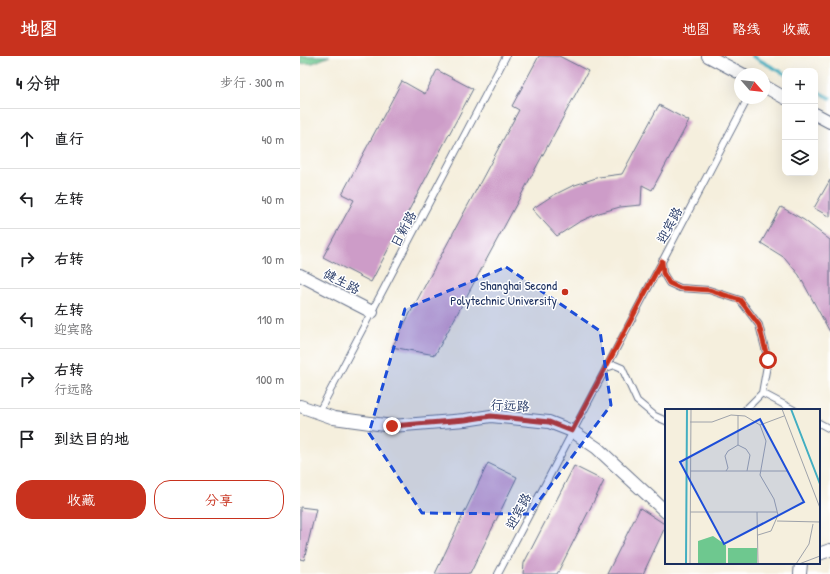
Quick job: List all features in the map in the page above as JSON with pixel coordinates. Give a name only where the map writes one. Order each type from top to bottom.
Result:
[{"type":"street","points":[[708,56],[734,70]]},
{"type":"street","points":[[770,89],[782,96]]},
{"type":"street","points":[[818,116],[830,122]]},
{"type":"street","name":"健生路","points":[[300,275],[372,312]]},
{"type":"street","name":"行远路","points":[[300,406],[342,419],[392,426],[465,420],[491,416],[549,422],[572,431],[597,448],[665,511]]},
{"type":"street","points":[[820,554],[830,550]]},
{"type":"street","points":[[800,574],[801,564]]},
{"type":"lane","name":"日新路","points":[[319,412],[506,56]]},
{"type":"lane","name":"迎宾路","points":[[498,574],[745,104]]},
{"type":"lane","points":[[662,261],[663,273],[669,283],[680,288],[709,290],[740,300],[759,325],[768,360],[762,393],[746,409]]},
{"type":"lane","points":[[606,368],[616,365],[622,368],[637,401],[655,416],[665,421]]},
{"type":"lane","points":[[762,393],[792,409]]},
{"type":"lane","points":[[820,424],[830,429]]},
{"type":"highlighted area","points":[[506,267],[600,331],[611,405],[529,514],[422,513],[369,433],[405,309]]},
{"type":"green space","points":[[300,56],[330,56],[313,63],[300,64]]},
{"type":"building","points":[[539,56],[559,56],[588,71],[435,355],[392,347],[519,110],[512,106]]},
{"type":"building","points":[[437,70],[473,89],[371,282],[323,257],[354,200],[342,194],[402,81],[425,94]]},
{"type":"building","points":[[659,105],[689,121],[652,190],[642,185],[641,205],[620,207],[599,213],[579,222],[557,236],[532,209],[552,196],[572,186],[599,177],[622,174]]},
{"type":"building","points":[[830,180],[830,217],[814,208]]},
{"type":"building","points":[[781,207],[804,220],[830,240],[830,332],[799,275],[785,258],[761,243]]},
{"type":"building","points":[[488,463],[517,477],[470,574],[435,574]]},
{"type":"building","points":[[574,466],[604,481],[557,574],[523,574],[524,563]]},
{"type":"building","points":[[300,507],[316,509],[304,560],[300,559]]},
{"type":"building","points":[[640,508],[665,524],[643,574],[607,574]]},
{"type":"waterway","points":[[752,56],[782,72]]},
{"type":"waterway","points":[[818,92],[830,98]]},
{"type":"place","name":"Shanghai Second Polytechnic University","points":[[565,292]]},
{"type":"route","points":[[392,426],[465,420],[491,416],[549,422],[572,431],[662,261],[663,273],[669,283],[680,288],[709,290],[740,300],[759,325],[768,360]]}]
